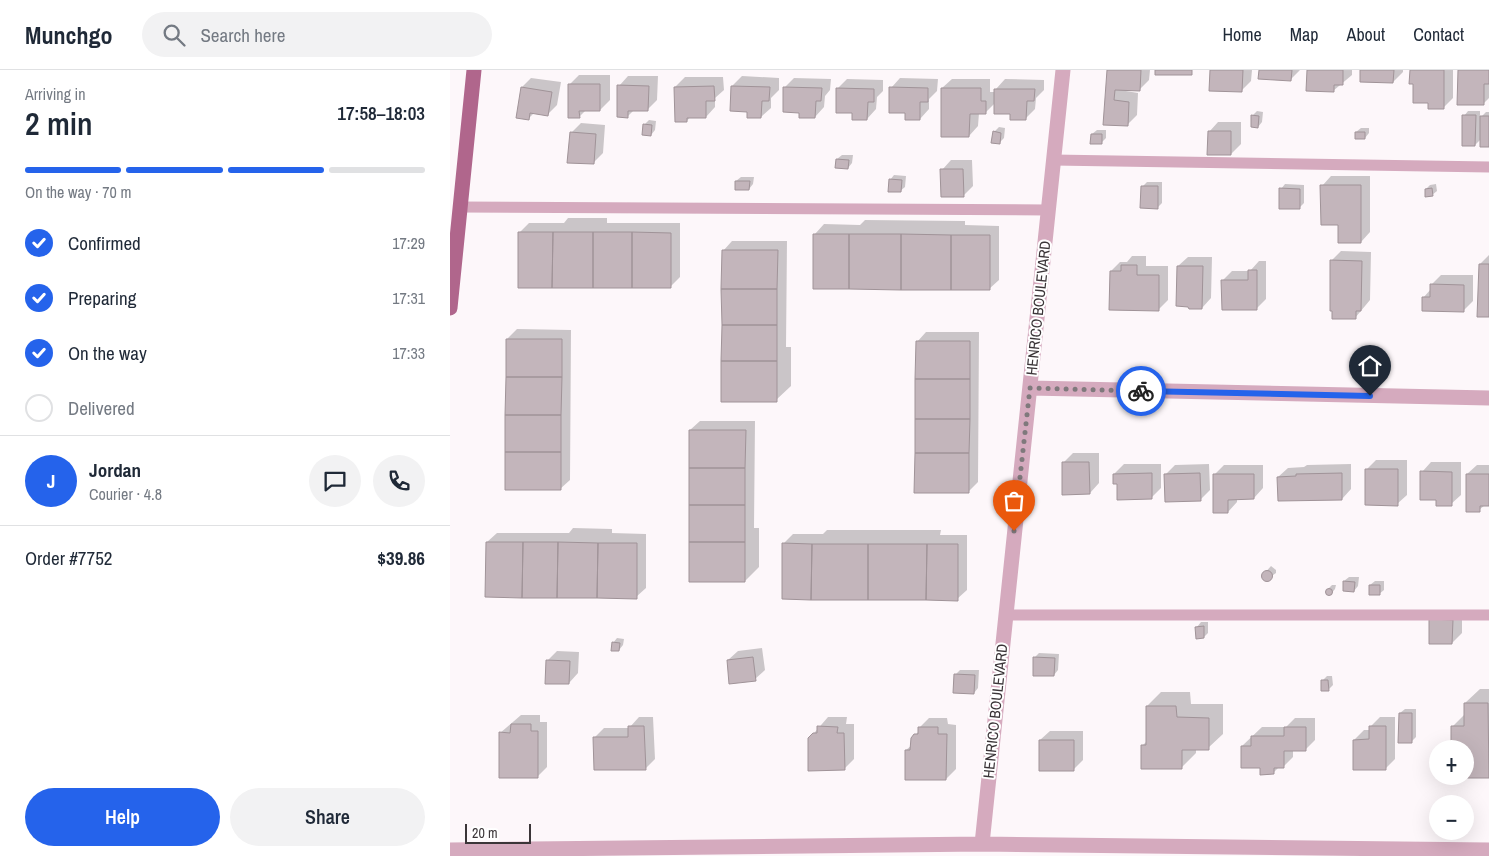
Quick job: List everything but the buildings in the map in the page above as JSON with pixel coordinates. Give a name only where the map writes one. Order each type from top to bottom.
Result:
[{"type":"main road","points":[[450,308],[474,70]]},
{"type":"street","name":"HENRICO BOULEVARD","points":[[982,844],[1063,70]]},
{"type":"street","points":[[1030,388],[1489,398]]},
{"type":"street","points":[[450,850],[982,844],[1489,850]]},
{"type":"lane","points":[[1053,160],[1489,167]]},
{"type":"lane","points":[[460,207],[1048,210]]},
{"type":"lane","points":[[1006,615],[1489,615]]},
{"type":"way so far","points":[[1014,531],[1030,388],[1141,391]]},
{"type":"route","points":[[1141,391],[1370,396]]}]
